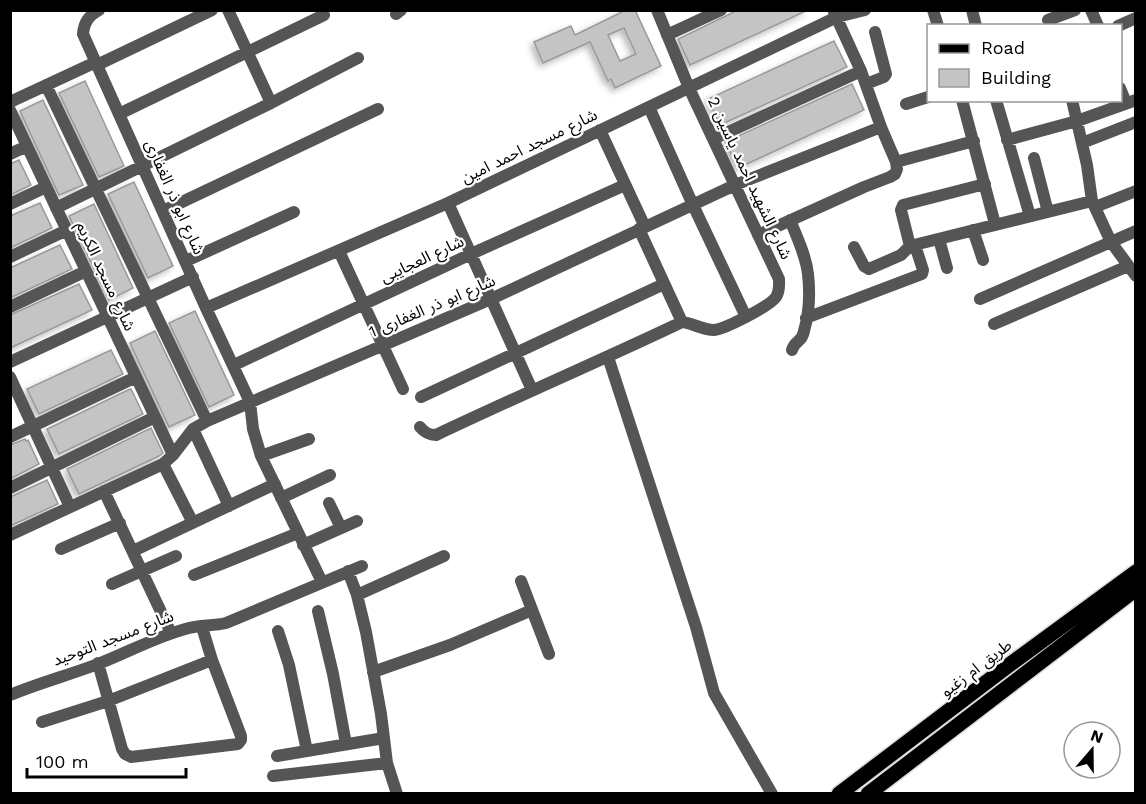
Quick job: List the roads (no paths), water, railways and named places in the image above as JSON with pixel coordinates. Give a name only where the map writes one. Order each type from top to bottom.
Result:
[{"type":"main road","name":"طريق ام زغيو","points":[[839,794],[1136,572]]},
{"type":"main road","points":[[868,794],[1136,589]]},
{"type":"main road","points":[[938,718],[950,732]]},
{"type":"street","name":"شارع ابو ذر الغفارى","points":[[99,10],[87,20],[83,34],[206,308],[234,365],[250,402],[261,456],[322,582]]},
{"type":"street","points":[[10,102],[213,10]]},
{"type":"street","points":[[228,10],[271,103]]},
{"type":"street","name":"شارع الشهيد احمد ياسين 2","points":[[657,10],[689,88],[778,279],[779,290],[775,299],[746,317],[720,328],[713,330],[682,322]]},
{"type":"street","points":[[667,35],[721,10]]},
{"type":"street","name":"شارع مسجد احمد امين","points":[[206,308],[448,203],[689,88],[835,14],[865,10]]},
{"type":"street","points":[[1048,19],[1075,10]]},
{"type":"street","points":[[1091,10],[1097,24]]},
{"type":"street","points":[[758,235],[890,177],[897,169],[861,71],[835,14]]},
{"type":"street","points":[[119,114],[324,15]]},
{"type":"street","points":[[1122,24],[1136,18]]},
{"type":"street","points":[[866,84],[886,74],[875,32]]},
{"type":"street","points":[[56,208],[358,58]]},
{"type":"street","points":[[713,139],[861,71]]},
{"type":"street","points":[[46,85],[207,421]]},
{"type":"street","points":[[906,104],[927,97]]},
{"type":"street","points":[[963,102],[995,224]]},
{"type":"street","points":[[997,102],[1030,216]]},
{"type":"street","points":[[994,324],[1132,271],[1111,242],[1094,204],[1083,143],[1072,102]]},
{"type":"street","points":[[1007,140],[1130,102]]},
{"type":"street","points":[[649,107],[746,317]]},
{"type":"street","points":[[163,211],[378,109]]},
{"type":"street","name":"شارع مسجد الكريم","points":[[10,110],[173,455]]},
{"type":"street","points":[[1083,143],[1136,122]]},
{"type":"street","name":"شارع ابو ذر الغفارى 1","points":[[10,535],[163,464],[193,429],[207,421],[491,299],[735,185],[881,127]]},
{"type":"street","points":[[420,427],[430,435],[436,435],[682,322],[600,130]]},
{"type":"street","points":[[896,162],[974,141]]},
{"type":"street","points":[[10,154],[27,146]]},
{"type":"street","points":[[1034,158],[1048,212]]},
{"type":"street","points":[[806,318],[922,274],[923,270],[901,210],[903,205],[985,184]]},
{"type":"street","name":"شارع العجايبى","points":[[234,365],[625,185]]},
{"type":"street","points":[[10,204],[46,187]]},
{"type":"street","points":[[854,246],[864,266],[869,269],[901,255],[913,245],[1030,216],[1094,204],[1136,191]]},
{"type":"street","points":[[448,203],[532,390]]},
{"type":"street","points":[[186,261],[294,212]]},
{"type":"street","points":[[790,220],[808,273],[805,330],[802,339],[795,344],[792,350]]},
{"type":"street","points":[[10,257],[67,230]]},
{"type":"street","points":[[973,230],[983,261]]},
{"type":"street","points":[[980,298],[1136,231]]},
{"type":"street","points":[[939,239],[947,268]]},
{"type":"street","points":[[339,251],[403,389]]},
{"type":"street","points":[[10,308],[86,271]]},
{"type":"street","points":[[10,362],[193,277]]},
{"type":"street","points":[[421,397],[664,284]]},
{"type":"street","points":[[608,357],[696,627],[714,693],[772,794]]},
{"type":"street","points":[[10,377],[70,507]]},
{"type":"street","points":[[10,437],[136,377]]},
{"type":"street","points":[[10,488],[155,417]]},
{"type":"street","points":[[193,429],[229,506]]},
{"type":"street","points":[[261,456],[309,439]]},
{"type":"street","points":[[163,464],[193,523]]},
{"type":"street","points":[[281,498],[330,475]]},
{"type":"street","points":[[133,551],[274,484]]},
{"type":"street","points":[[104,492],[171,633]]},
{"type":"street","points":[[329,503],[341,528]]},
{"type":"street","points":[[194,575],[357,521]]},
{"type":"street","points":[[61,549],[120,523]]},
{"type":"street","points":[[112,584],[176,556]]},
{"type":"street","points":[[357,595],[444,556]]},
{"type":"street","name":"شارع مسجد التوحيد","points":[[10,696],[171,633],[193,627],[226,623],[362,566]]},
{"type":"street","points":[[348,572],[357,595],[366,632],[387,763],[397,794]]},
{"type":"street","points":[[521,581],[549,654]]},
{"type":"street","points":[[373,672],[450,645],[532,610]]},
{"type":"street","points":[[318,611],[346,744]]},
{"type":"street","points":[[98,663],[125,754],[131,757],[238,744],[241,736],[202,627]]},
{"type":"street","points":[[278,631],[289,665],[307,751]]},
{"type":"street","points":[[42,722],[108,700],[212,660]]},
{"type":"street","points":[[277,756],[384,738]]},
{"type":"street","points":[[273,776],[387,763]]}]
